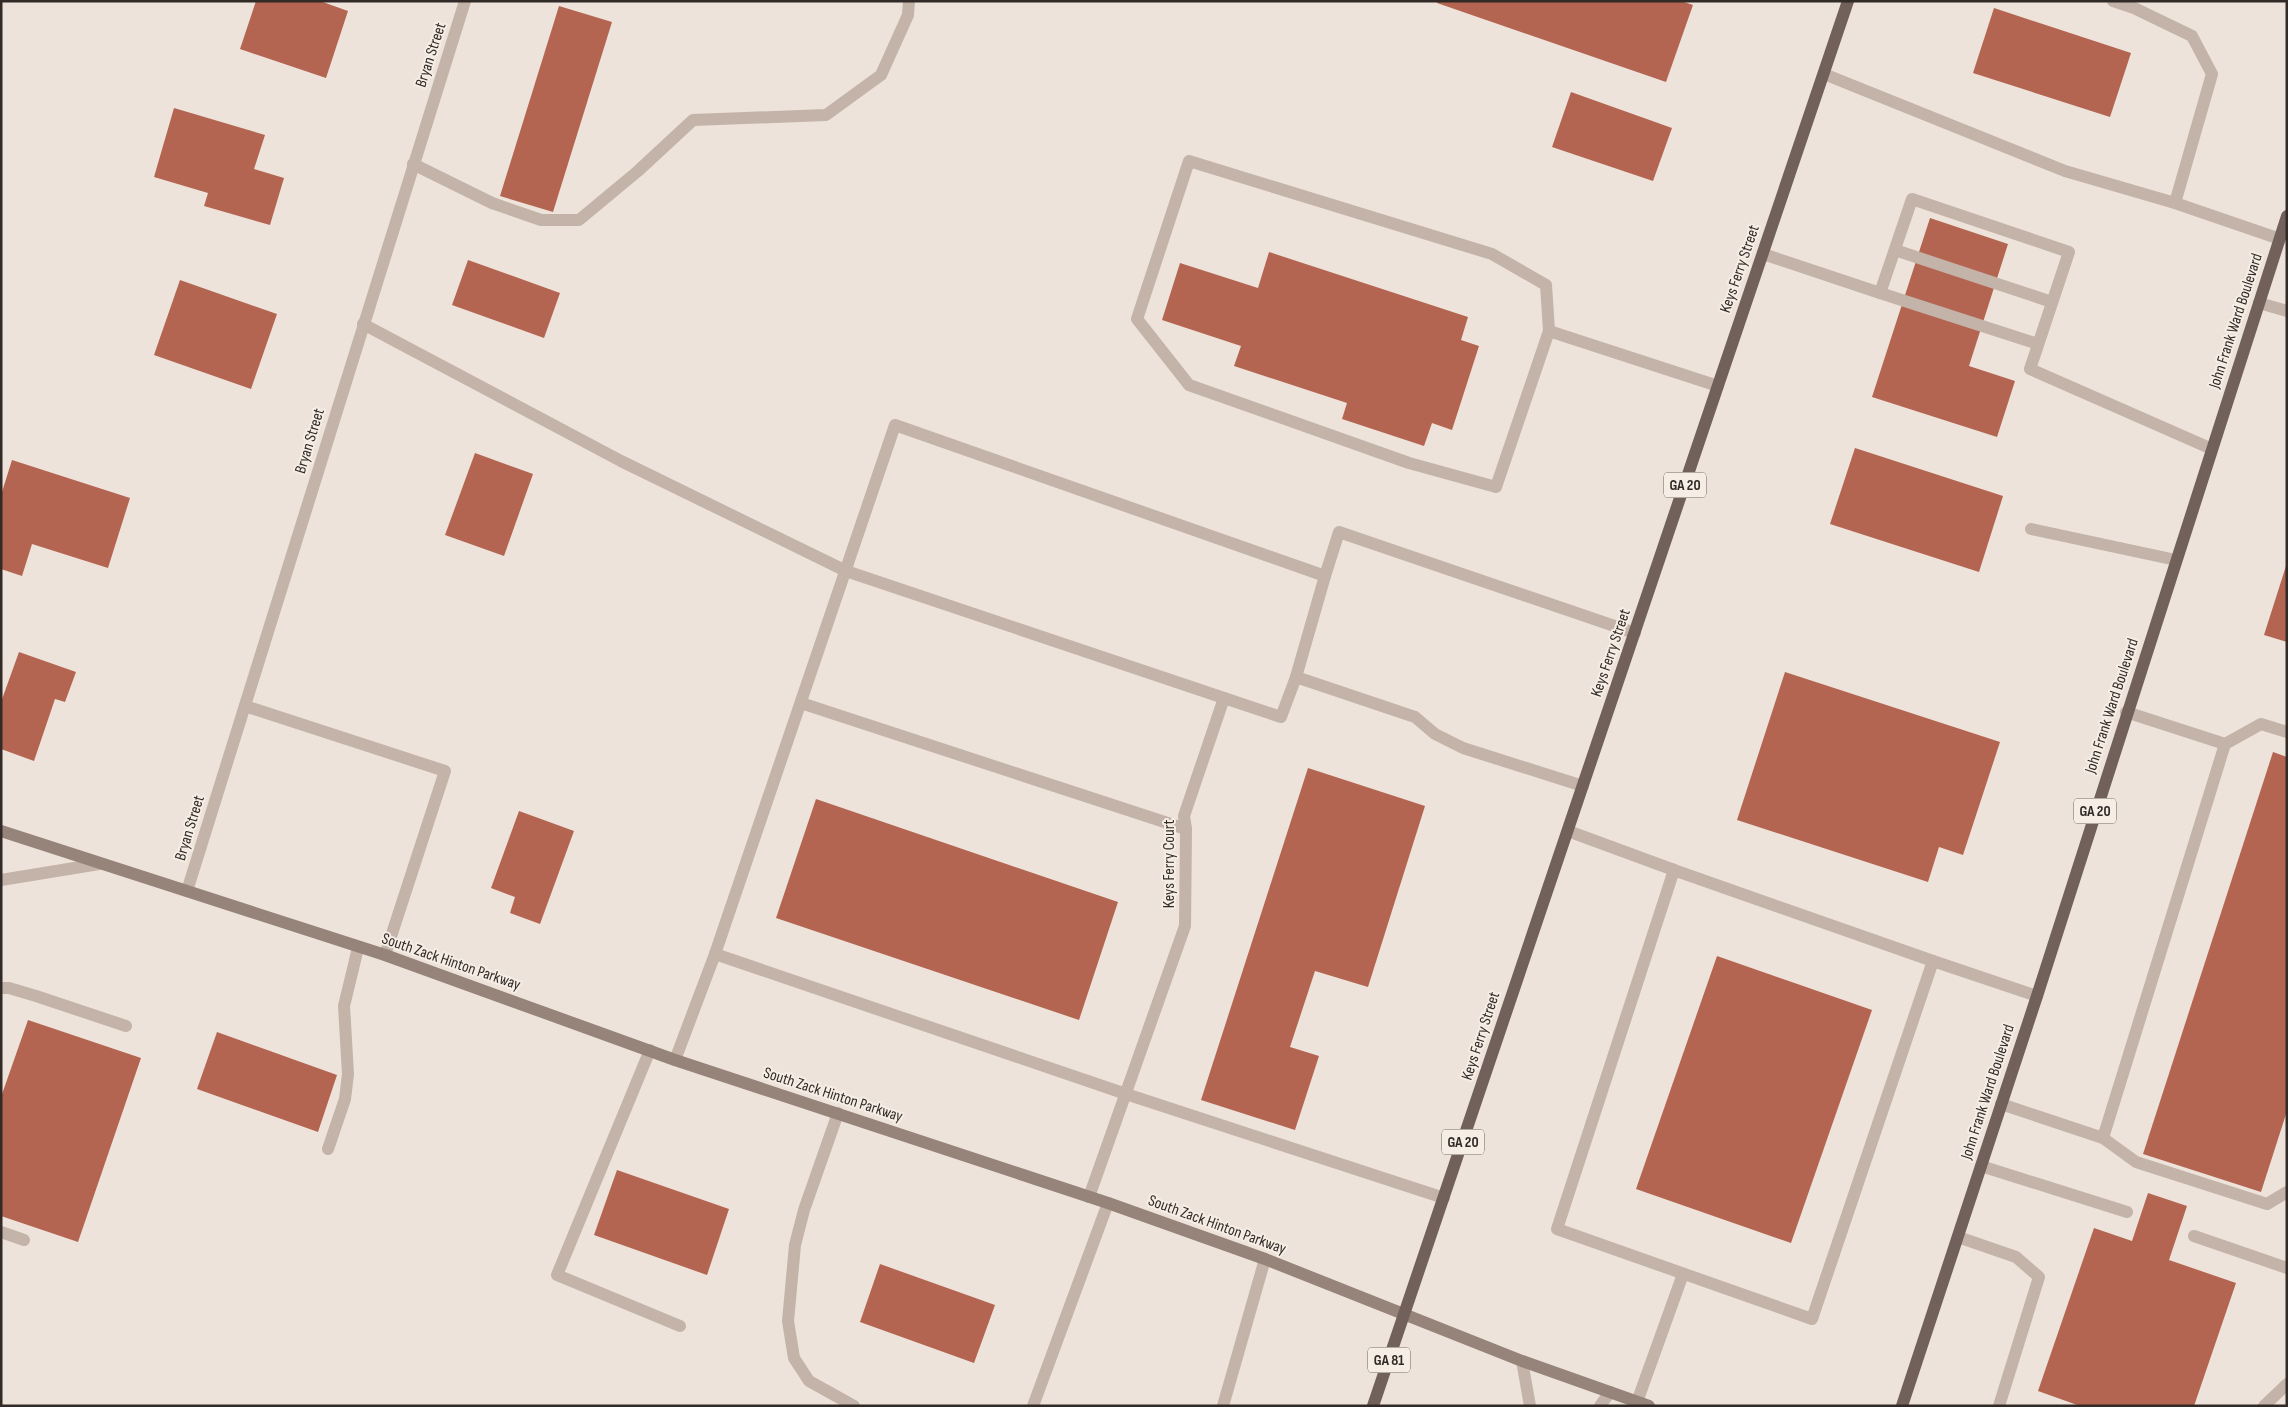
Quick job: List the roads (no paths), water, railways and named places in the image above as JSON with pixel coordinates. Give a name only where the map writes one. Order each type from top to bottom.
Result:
[{"type":"main road","name":"Keys Ferry Street","points":[[1404,1314],[1848,1]]},
{"type":"main road","name":"John Frank Ward Boulevard","points":[[1902,1406],[2037,996],[2126,712],[2287,216]]},
{"type":"main road","name":"South Zack Hinton Parkway","points":[[1,831],[358,948],[385,955],[676,1060],[1108,1203],[1265,1259],[1522,1361],[1643,1404]]},
{"type":"main road","name":"GA 81","points":[[1373,1406],[1404,1314]]},
{"type":"street","name":"Bryan Street","points":[[187,891],[465,1]]},
{"type":"street","points":[[413,164],[492,203],[542,220],[579,220],[638,171],[693,120],[826,115],[881,75],[908,15],[908,1]]},
{"type":"street","points":[[2113,1],[2134,8],[2192,36],[2212,74],[2175,203]]},
{"type":"street","points":[[1824,74],[2065,170],[2175,203],[2280,238]]},
{"type":"street","points":[[1189,161],[1492,254],[1546,285],[1549,331],[1496,487],[1409,463],[1189,385],[1137,320],[1189,161]]},
{"type":"street","points":[[1880,292],[1912,198],[2069,252],[2030,368],[2212,450]]},
{"type":"street","points":[[1894,250],[2052,302]]},
{"type":"street","points":[[1763,254],[2038,344]]},
{"type":"street","points":[[2259,303],[2287,311]]},
{"type":"street","points":[[363,324],[621,461],[846,571],[1281,717],[1296,676],[1339,532],[1635,633]]},
{"type":"street","points":[[1549,331],[1718,386]]},
{"type":"street","points":[[676,1060],[715,954],[895,425],[1325,576]]},
{"type":"street","points":[[2031,529],[2176,560]]},
{"type":"street","points":[[1296,676],[1415,717],[1435,734],[1463,748],[1583,786]]},
{"type":"street","name":"Keys Ferry Court","points":[[1089,1197],[1185,926],[1186,829],[1184,816],[1224,698]]},
{"type":"street","points":[[801,703],[1186,829]]},
{"type":"street","points":[[245,706],[445,771],[385,955]]},
{"type":"street","points":[[2126,712],[2226,744]]},
{"type":"street","points":[[2103,1138],[2226,744],[2261,724],[2287,732]]},
{"type":"street","points":[[1568,831],[1671,869],[2037,996]]},
{"type":"street","points":[[1,880],[99,864]]},
{"type":"street","points":[[1671,869],[1674,870],[1557,1229],[1683,1274],[1812,1319],[1933,961]]},
{"type":"street","points":[[328,1149],[345,1099],[348,1074],[344,1006],[358,948]]},
{"type":"street","points":[[715,954],[1126,1094],[1444,1198]]},
{"type":"street","points":[[1,988],[9,988],[36,996],[126,1026]]},
{"type":"street","points":[[650,1050],[557,1276],[680,1326]]},
{"type":"street","points":[[2001,1104],[2103,1138],[2136,1162],[2266,1204],[2287,1192]]},
{"type":"street","points":[[838,1113],[804,1210],[795,1245],[788,1321],[794,1358],[810,1380],[854,1406]]},
{"type":"street","points":[[1981,1166],[2127,1212]]},
{"type":"street","points":[[1032,1406],[1108,1203]]},
{"type":"street","points":[[1,1232],[24,1240]]},
{"type":"street","points":[[2194,1236],[2287,1268]]},
{"type":"street","points":[[1958,1237],[2016,1257],[2039,1277],[1998,1406]]},
{"type":"street","points":[[1223,1406],[1265,1259]]},
{"type":"street","points":[[1643,1404],[1683,1274]]},
{"type":"street","points":[[1522,1361],[1530,1406]]},
{"type":"street","points":[[2264,1406],[2287,1384]]},
{"type":"street","points":[[1600,1406],[1610,1392]]}]
